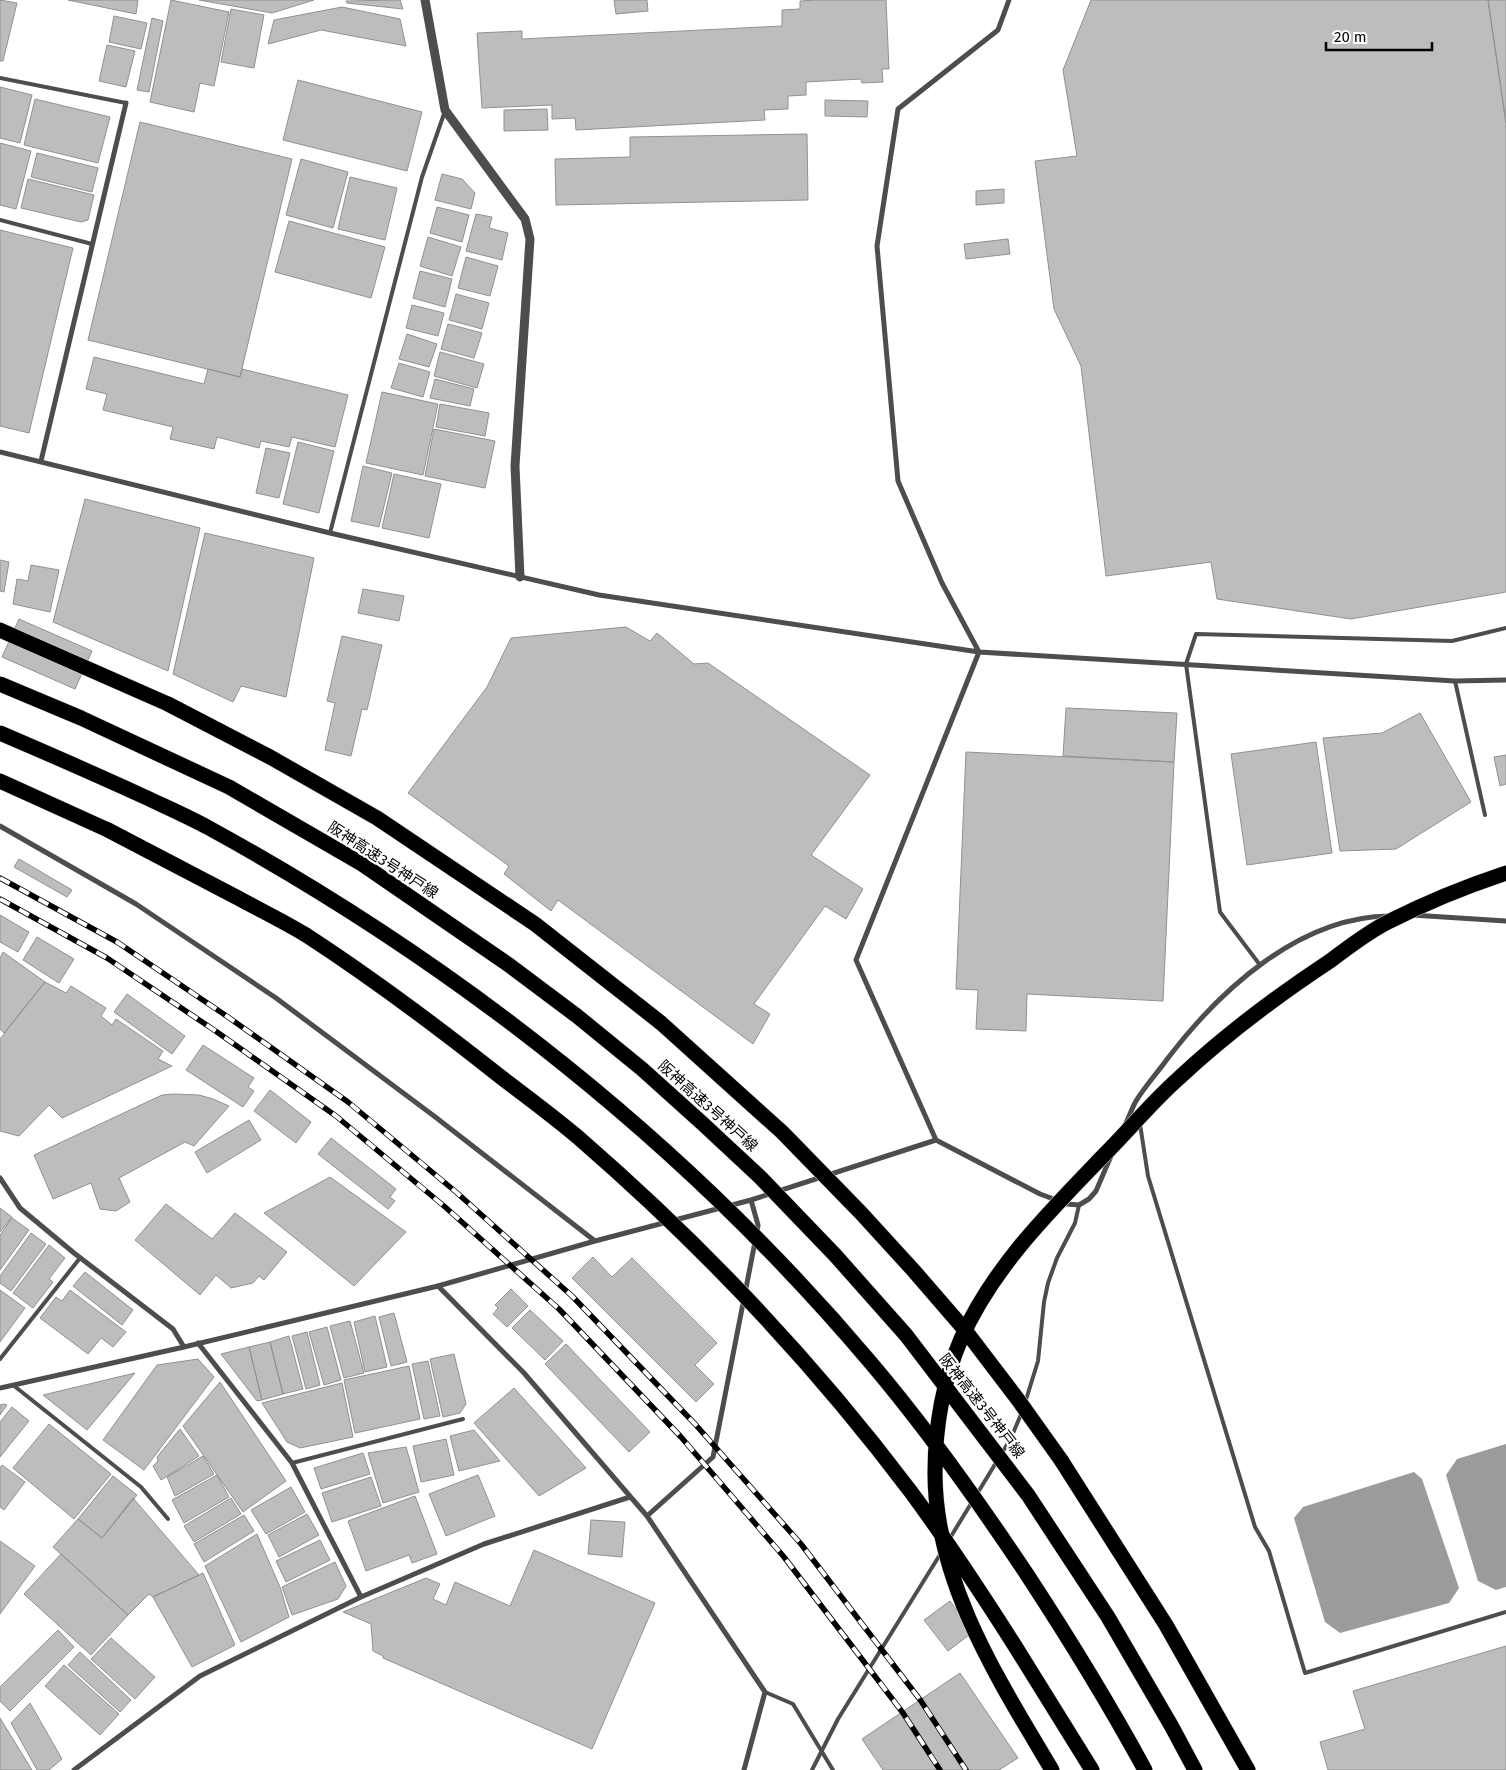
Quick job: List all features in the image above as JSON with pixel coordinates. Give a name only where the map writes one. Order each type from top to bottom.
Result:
[{"type":"highway","points":[[0,630],[168,704],[270,757],[377,818],[535,924],[661,1023],[722,1077],[782,1132],[881,1235],[965,1330],[1019,1401],[1061,1460],[1166,1625],[1248,1770]]},
{"type":"highway","name":"阪神高速3号神戸線","points":[[0,684],[81,718],[229,787],[362,864],[510,965],[613,1046],[702,1123],[760,1177],[835,1255],[893,1320],[1028,1494],[1108,1616],[1172,1726],[1194,1770]]},
{"type":"highway","points":[[0,734],[66,761],[206,826],[342,904],[483,1002],[616,1106],[664,1149],[724,1205],[799,1282],[872,1364],[930,1438],[986,1513],[1066,1634],[1144,1770]]},
{"type":"highway","points":[[0,781],[108,830],[303,933],[376,982],[458,1043],[577,1137],[688,1239],[745,1296],[856,1423],[911,1492],[980,1591],[1092,1770]]},
{"type":"highway","points":[[1052,1770],[984,1650],[965,1609],[949,1562],[939,1515],[935,1473],[941,1403],[953,1359],[970,1320],[990,1286],[1020,1246],[1067,1193],[1178,1078],[1247,1018],[1281,993],[1388,922],[1471,885],[1506,873]]},
{"type":"street","points":[[425,0],[445,110],[526,219],[530,239],[515,466],[520,577]]},
{"type":"street","points":[[1009,0],[998,30],[898,109],[877,246],[898,481],[942,583],[979,652],[856,960],[936,1140],[1057,1202],[1079,1204],[1089,1199],[1096,1191],[1137,1100],[1198,1021],[1260,965],[1290,945],[1329,927],[1368,916],[1416,915],[1506,920]]},
{"type":"street","points":[[41,461],[126,103]]},
{"type":"street","points":[[0,452],[330,533],[598,595],[979,652],[1455,681],[1506,680]]},
{"type":"street","points":[[0,826],[136,904],[276,998],[434,1116],[595,1241]]},
{"type":"street","points":[[1,1386],[13,1385],[198,1343],[438,1286],[595,1241],[751,1200],[936,1140]]},
{"type":"street","points":[[0,1178],[20,1208],[80,1258],[173,1329],[184,1346]]},
{"type":"street","points":[[647,1516],[713,1457],[758,1226],[751,1200]]},
{"type":"street","points":[[438,1286],[524,1373],[647,1516],[764,1692],[744,1770]]},
{"type":"street","points":[[198,1343],[292,1463],[361,1597]]},
{"type":"street","points":[[74,1770],[200,1676],[361,1597],[484,1544],[630,1497]]},
{"type":"lane","points":[[0,78],[126,103]]},
{"type":"lane","points":[[330,533],[422,177],[445,110]]},
{"type":"lane","points":[[0,220],[92,244]]},
{"type":"lane","points":[[1260,965],[1220,912],[1186,664],[1196,634],[1452,641],[1506,628]]},
{"type":"lane","points":[[1455,681],[1485,815]]},
{"type":"lane","points":[[1137,1100],[1148,1176],[1255,1527],[1269,1551],[1305,1673],[1506,1612]]},
{"type":"lane","points":[[812,1770],[838,1719],[1010,1438],[1022,1411],[1038,1361],[1044,1302],[1048,1283],[1057,1258],[1075,1223],[1079,1204]]},
{"type":"lane","points":[[0,1359],[80,1258]]},
{"type":"lane","points":[[13,1385],[141,1487],[168,1519]]},
{"type":"lane","points":[[292,1463],[463,1419]]},
{"type":"lane","points":[[764,1692],[793,1704],[833,1770]]},
{"type":"shaded area","points":[[1506,1444],[1506,1587],[1496,1590],[1478,1581],[1446,1475],[1457,1459]]},
{"type":"shaded area","points":[[1414,1472],[1422,1479],[1459,1588],[1449,1603],[1340,1633],[1325,1622],[1294,1518],[1303,1507]]},
{"type":"building","points":[[0,0],[17,3],[3,61],[0,61]]},
{"type":"building","points":[[68,0],[138,0],[136,14]]},
{"type":"building","points":[[171,0],[229,12],[214,86],[200,83],[194,112],[150,102]]},
{"type":"building","points":[[199,0],[314,0],[272,13]]},
{"type":"building","points":[[400,0],[403,9],[347,3],[346,1]]},
{"type":"building","points":[[614,0],[647,0],[648,11],[616,14]]},
{"type":"building","points":[[886,0],[889,69],[882,69],[883,82],[862,83],[861,79],[806,82],[806,95],[788,96],[788,109],[764,110],[765,120],[576,130],[575,118],[552,119],[552,105],[482,108],[477,33],[522,31],[522,39],[782,26],[782,10],[800,9],[800,1]]},
{"type":"building","points":[[1091,0],[1488,0],[1506,123],[1506,592],[1351,619],[1217,599],[1211,562],[1106,576],[1081,366],[1054,309],[1035,161],[1077,156],[1063,70]]},
{"type":"building","points":[[1488,0],[1506,0],[1506,123]]},
{"type":"building","points":[[342,7],[400,19],[406,46],[321,30],[268,44],[274,20]]},
{"type":"building","points":[[231,9],[264,15],[254,68],[221,62]]},
{"type":"building","points":[[114,16],[147,23],[141,49],[109,42]]},
{"type":"building","points":[[152,18],[163,21],[149,92],[137,90]]},
{"type":"building","points":[[107,45],[135,51],[126,87],[99,81]]},
{"type":"building","points":[[298,80],[422,112],[407,171],[283,140]]},
{"type":"building","points":[[0,87],[32,95],[20,143],[0,138]]},
{"type":"building","points":[[35,99],[110,117],[98,163],[24,145]]},
{"type":"building","points":[[825,100],[868,101],[867,117],[825,116]]},
{"type":"building","points":[[547,109],[548,130],[504,131],[504,110]]},
{"type":"building","points":[[140,122],[292,159],[240,377],[88,340]]},
{"type":"building","points":[[807,134],[808,200],[556,205],[555,159],[630,157],[630,137]]},
{"type":"building","points":[[0,143],[31,151],[16,209],[0,205]]},
{"type":"building","points":[[37,153],[98,168],[92,192],[31,177]]},
{"type":"building","points":[[301,159],[348,172],[333,228],[286,215]]},
{"type":"building","points":[[442,174],[462,179],[475,193],[471,209],[435,200]]},
{"type":"building","points":[[350,177],[397,188],[385,240],[338,229]]},
{"type":"building","points":[[28,179],[94,195],[88,220],[81,222],[21,208]]},
{"type":"building","points":[[1004,189],[1004,203],[976,205],[976,191]]},
{"type":"building","points":[[437,207],[469,215],[462,242],[430,233]]},
{"type":"building","points":[[476,214],[492,217],[489,228],[508,233],[502,260],[466,251]]},
{"type":"building","points":[[289,221],[385,247],[371,298],[275,272]]},
{"type":"building","points":[[0,230],[73,248],[29,433],[0,426]]},
{"type":"building","points":[[428,237],[461,247],[452,276],[420,266]]},
{"type":"building","points":[[1008,239],[1010,254],[966,259],[964,244]]},
{"type":"building","points":[[466,257],[498,266],[490,296],[458,288]]},
{"type":"building","points":[[420,271],[452,279],[445,307],[413,298]]},
{"type":"building","points":[[456,294],[489,303],[482,329],[449,320]]},
{"type":"building","points":[[412,305],[444,313],[438,336],[406,328]]},
{"type":"building","points":[[448,324],[482,333],[474,358],[441,349]]},
{"type":"building","points":[[407,334],[437,344],[429,367],[399,359]]},
{"type":"building","points":[[440,352],[484,364],[477,388],[434,376]]},
{"type":"building","points":[[94,357],[204,384],[208,369],[240,377],[242,369],[348,395],[335,447],[292,437],[289,447],[261,441],[259,448],[217,437],[214,449],[170,439],[173,427],[103,410],[107,394],[86,389]]},
{"type":"building","points":[[399,363],[430,372],[423,397],[391,388]]},
{"type":"building","points":[[435,379],[474,389],[470,406],[430,398]]},
{"type":"building","points":[[382,392],[438,404],[423,475],[366,463]]},
{"type":"building","points":[[440,404],[489,413],[485,436],[436,427]]},
{"type":"building","points":[[434,429],[495,441],[485,488],[425,476]]},
{"type":"building","points":[[298,442],[334,451],[319,513],[283,504]]},
{"type":"building","points":[[266,448],[290,453],[279,498],[256,493]]},
{"type":"building","points":[[363,466],[392,473],[379,527],[351,521]]},
{"type":"building","points":[[394,474],[441,484],[429,538],[382,528]]},
{"type":"building","points":[[85,499],[200,528],[168,671],[53,622]]},
{"type":"building","points":[[205,533],[314,558],[286,697],[241,686],[233,702],[173,674]]},
{"type":"building","points":[[0,560],[9,562],[4,592],[0,591]]},
{"type":"building","points":[[31,565],[59,570],[50,612],[13,604],[17,579],[28,581]]},
{"type":"building","points":[[363,589],[404,596],[399,621],[358,613]]},
{"type":"building","points":[[19,619],[92,651],[75,689],[2,657]]},
{"type":"building","points":[[626,627],[650,641],[657,633],[694,664],[708,663],[870,775],[811,855],[863,889],[846,919],[825,906],[754,1004],[770,1014],[753,1044],[558,900],[551,911],[504,874],[509,866],[408,793],[487,687],[511,638]]},
{"type":"building","points":[[342,636],[382,645],[367,710],[362,709],[351,756],[325,750],[335,703],[327,701]]},
{"type":"building","points":[[1066,708],[1177,713],[1174,762],[1063,756]]},
{"type":"building","points":[[1420,713],[1471,802],[1396,849],[1340,851],[1323,738],[1382,733]]},
{"type":"building","points":[[1316,742],[1332,853],[1247,865],[1231,754]]},
{"type":"building","points":[[966,752],[1174,762],[1163,1001],[1027,994],[1026,1031],[976,1029],[978,990],[956,989]]},
{"type":"building","points":[[1506,755],[1506,784],[1500,786],[1494,757]]},
{"type":"building","points":[[19,859],[72,890],[67,897],[14,867]]},
{"type":"building","points":[[0,915],[29,932],[18,952],[0,942]]},
{"type":"building","points":[[37,937],[74,959],[59,983],[23,960]]},
{"type":"building","points":[[3,952],[45,982],[4,1033],[0,1029],[0,958]]},
{"type":"building","points":[[45,982],[66,993],[71,986],[106,1008],[101,1016],[112,1025],[116,1019],[163,1051],[158,1059],[172,1066],[62,1118],[49,1105],[19,1136],[0,1131],[0,1039]]},
{"type":"building","points":[[127,994],[185,1036],[172,1054],[114,1012]]},
{"type":"building","points":[[203,1045],[254,1078],[248,1087],[254,1091],[243,1107],[186,1070]]},
{"type":"building","points":[[270,1090],[311,1122],[296,1143],[254,1111]]},
{"type":"building","points":[[162,1095],[199,1095],[229,1106],[194,1146],[185,1142],[119,1178],[130,1202],[116,1211],[100,1209],[91,1183],[53,1199],[34,1155]]},
{"type":"building","points":[[249,1120],[261,1140],[207,1173],[195,1152]]},
{"type":"building","points":[[331,1138],[396,1189],[390,1197],[395,1201],[388,1209],[318,1154]]},
{"type":"building","points":[[330,1177],[406,1232],[354,1286],[264,1213]]},
{"type":"building","points":[[166,1204],[212,1239],[235,1213],[287,1252],[264,1280],[259,1276],[253,1283],[231,1288],[216,1275],[200,1295],[135,1240]]},
{"type":"building","points":[[0,1208],[12,1217],[0,1232]]},
{"type":"building","points":[[12,1218],[29,1230],[0,1270],[0,1235]]},
{"type":"building","points":[[31,1233],[46,1244],[11,1291],[0,1283],[0,1276]]},
{"type":"building","points":[[49,1245],[65,1258],[49,1279],[53,1282],[33,1308],[13,1293]]},
{"type":"building","points":[[593,1257],[612,1277],[632,1258],[717,1343],[695,1365],[714,1384],[696,1402],[572,1278]]},
{"type":"building","points":[[85,1272],[133,1310],[122,1325],[73,1286]]},
{"type":"building","points":[[511,1289],[528,1306],[507,1327],[493,1314],[498,1308],[495,1305]]},
{"type":"building","points":[[0,1290],[25,1308],[0,1342]]},
{"type":"building","points":[[70,1290],[126,1332],[113,1347],[101,1338],[88,1354],[40,1318],[56,1297],[62,1301]]},
{"type":"building","points":[[530,1310],[563,1341],[545,1360],[512,1328]]},
{"type":"building","points":[[394,1313],[407,1362],[391,1366],[379,1317]]},
{"type":"building","points":[[375,1316],[387,1367],[365,1372],[354,1322]]},
{"type":"building","points":[[350,1321],[364,1373],[344,1378],[330,1326]]},
{"type":"building","points":[[327,1327],[341,1380],[324,1385],[309,1332]]},
{"type":"building","points":[[307,1332],[320,1385],[306,1389],[292,1336]]},
{"type":"building","points":[[289,1336],[303,1389],[283,1394],[270,1342]]},
{"type":"building","points":[[270,1342],[283,1394],[262,1400],[249,1347]]},
{"type":"building","points":[[566,1344],[650,1432],[629,1452],[545,1364]]},
{"type":"building","points":[[249,1347],[262,1400],[257,1401],[221,1354]]},
{"type":"building","points":[[454,1354],[466,1404],[460,1413],[443,1417],[430,1359]]},
{"type":"building","points":[[198,1359],[214,1377],[144,1470],[103,1440],[157,1365]]},
{"type":"building","points":[[428,1361],[440,1416],[424,1419],[412,1364]]},
{"type":"building","points":[[409,1366],[420,1419],[355,1433],[344,1380]]},
{"type":"building","points":[[135,1373],[87,1430],[43,1395]]},
{"type":"building","points":[[220,1382],[286,1481],[243,1512],[183,1426]]},
{"type":"building","points":[[342,1383],[353,1437],[300,1448],[287,1442],[262,1403]]},
{"type":"building","points":[[514,1388],[586,1468],[539,1496],[474,1423]]},
{"type":"building","points":[[0,1405],[7,1405],[0,1415]]},
{"type":"building","points":[[12,1407],[29,1421],[0,1457],[0,1422]]},
{"type":"building","points":[[49,1424],[111,1474],[74,1519],[13,1468]]},
{"type":"building","points":[[180,1429],[199,1456],[161,1480],[153,1466],[158,1461],[157,1457]]},
{"type":"building","points":[[474,1430],[500,1461],[459,1471],[450,1436]]},
{"type":"building","points":[[446,1439],[454,1475],[421,1482],[413,1446]]},
{"type":"building","points":[[406,1447],[419,1492],[383,1503],[368,1453]]},
{"type":"building","points":[[363,1453],[370,1474],[321,1489],[314,1468]]},
{"type":"building","points":[[203,1456],[214,1474],[175,1496],[167,1477]]},
{"type":"building","points":[[2,1465],[25,1482],[4,1510],[0,1507],[0,1468]]},
{"type":"building","points":[[217,1475],[229,1497],[184,1523],[172,1500]]},
{"type":"building","points":[[478,1475],[495,1516],[446,1536],[429,1494]]},
{"type":"building","points":[[113,1476],[137,1495],[102,1538],[78,1519]]},
{"type":"building","points":[[371,1477],[381,1506],[332,1522],[322,1493]]},
{"type":"building","points":[[291,1487],[305,1512],[266,1534],[251,1510]]},
{"type":"building","points":[[415,1496],[437,1554],[412,1563],[409,1555],[366,1571],[348,1521]]},
{"type":"building","points":[[133,1498],[199,1575],[153,1597],[149,1594],[128,1615],[53,1547],[78,1519],[102,1538]]},
{"type":"building","points":[[231,1498],[241,1514],[194,1542],[184,1526]]},
{"type":"building","points":[[307,1514],[319,1535],[279,1557],[268,1535]]},
{"type":"building","points":[[244,1515],[254,1531],[204,1562],[194,1544]]},
{"type":"building","points":[[591,1520],[625,1522],[622,1557],[588,1554]]},
{"type":"building","points":[[257,1534],[280,1587],[289,1617],[241,1642],[205,1566]]},
{"type":"building","points":[[320,1540],[330,1560],[286,1582],[276,1561]]},
{"type":"building","points":[[0,1541],[35,1566],[0,1614]]},
{"type":"building","points":[[534,1550],[655,1603],[592,1749],[383,1658],[383,1656],[373,1651],[371,1624],[343,1612],[426,1578],[440,1584],[433,1599],[446,1605],[455,1582],[510,1606]]},
{"type":"building","points":[[61,1554],[128,1615],[91,1655],[24,1594]]},
{"type":"building","points":[[335,1562],[346,1586],[338,1599],[292,1615],[282,1587]]},
{"type":"building","points":[[203,1573],[235,1645],[192,1667],[153,1597]]},
{"type":"building","points":[[950,1601],[973,1632],[948,1651],[924,1620]]},
{"type":"building","points":[[58,1630],[74,1647],[10,1711],[0,1701],[0,1687]]},
{"type":"building","points":[[111,1638],[155,1677],[135,1699],[91,1659]]},
{"type":"building","points":[[1506,1646],[1506,1770],[1328,1770],[1320,1742],[1365,1729],[1353,1691]]},
{"type":"building","points":[[80,1652],[131,1700],[120,1712],[68,1665]]},
{"type":"building","points":[[64,1665],[119,1714],[100,1735],[45,1686]]},
{"type":"building","points":[[960,1673],[1018,1758],[999,1770],[883,1770],[862,1739]]},
{"type":"building","points":[[30,1703],[62,1759],[49,1770],[37,1770],[11,1723]]},
{"type":"building","points":[[0,1718],[32,1770],[0,1770]]},
{"type":"railway","points":[[0,878],[117,942],[228,1017],[348,1102],[456,1192],[572,1296],[695,1424],[801,1544],[921,1701],[966,1770]]},
{"type":"railway","points":[[0,899],[107,958],[217,1032],[336,1116],[444,1206],[559,1309],[681,1437],[784,1557],[903,1713],[940,1770]]}]
